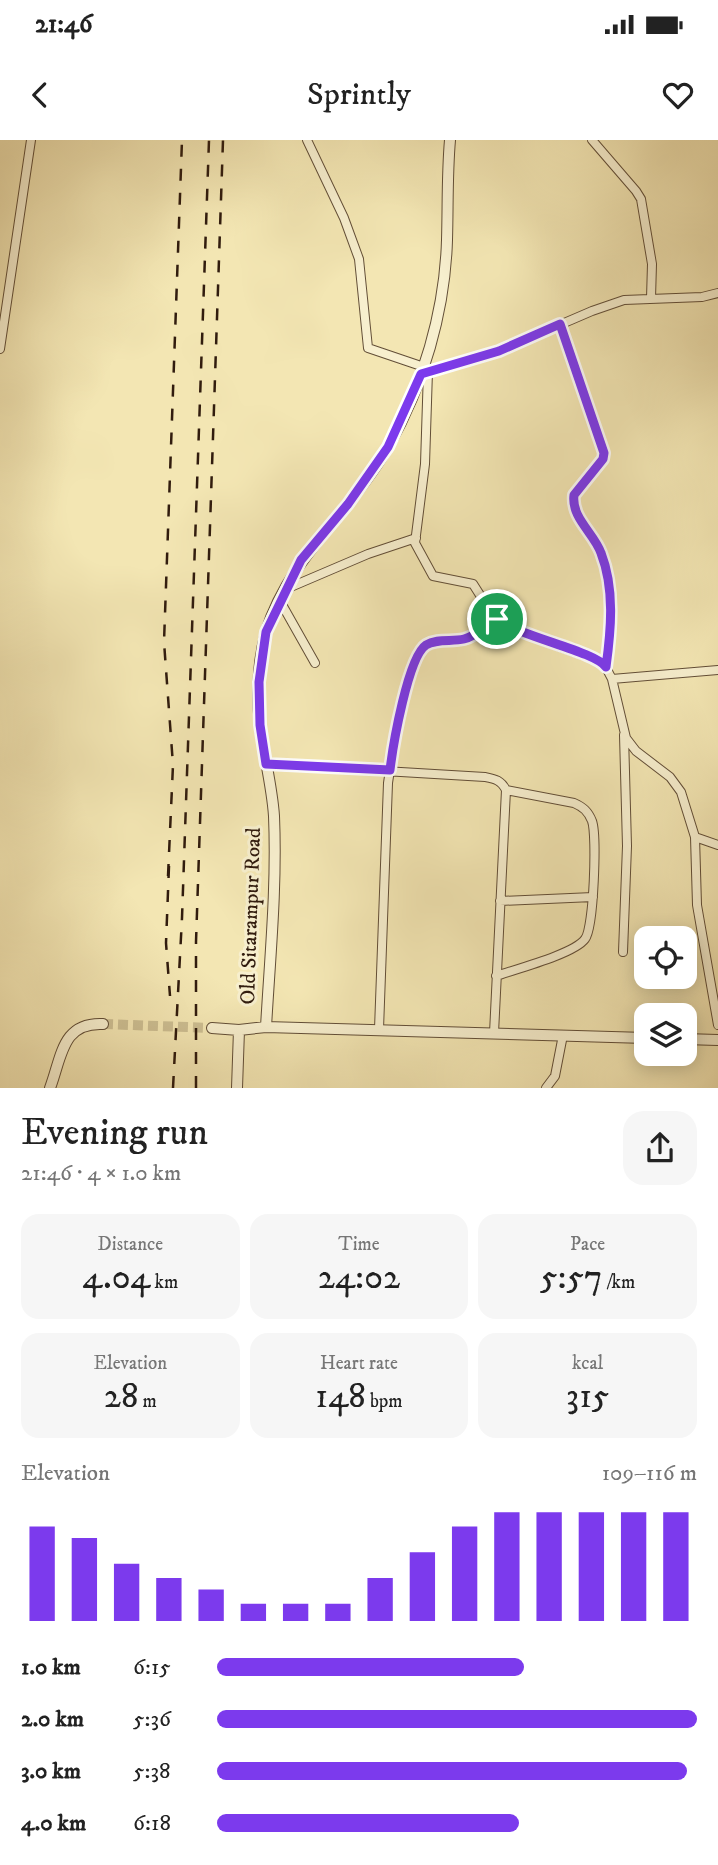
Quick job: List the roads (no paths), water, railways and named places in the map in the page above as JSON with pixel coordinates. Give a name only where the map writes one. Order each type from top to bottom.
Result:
[{"type":"street","points":[[0,349],[31,140]]},
{"type":"street","points":[[307,140],[344,218],[359,259],[368,348],[424,371],[499,351],[624,300],[702,297],[718,293]]},
{"type":"street","name":"Old Sitarampur Road","points":[[237,1088],[239,1030],[266,1027],[275,878],[274,812],[260,725],[259,682],[266,632],[301,560],[348,504],[388,447],[424,371],[439,315],[447,242],[446,184],[450,140]]},
{"type":"street","points":[[592,140],[641,199],[652,264],[651,298]]},
{"type":"street","points":[[560,324],[578,383],[603,446],[603,459],[574,495],[573,502],[602,554],[606,572],[611,628],[606,667]]},
{"type":"street","points":[[424,371],[426,437],[416,547],[432,576],[472,584],[497,619],[533,637],[595,658],[606,667],[611,679],[624,734],[627,846],[622,953]]},
{"type":"street","points":[[286,589],[368,554],[416,538]]},
{"type":"street","points":[[280,601],[315,663]]},
{"type":"street","points":[[379,1029],[390,770],[412,667],[421,650],[429,643],[469,637],[497,619]]},
{"type":"street","points":[[611,679],[718,670]]},
{"type":"street","points":[[624,734],[636,751],[677,785],[686,803],[695,837],[697,905],[718,1025]]},
{"type":"street","points":[[266,764],[390,770],[497,779],[503,783],[506,790],[494,1033]]},
{"type":"street","points":[[496,976],[571,950],[584,941],[590,931],[593,897],[594,828],[584,807],[506,790]]},
{"type":"street","points":[[695,837],[718,845]]},
{"type":"street","points":[[500,901],[593,897]]},
{"type":"street","points":[[50,1088],[67,1040],[74,1030],[91,1024],[103,1024]]},
{"type":"street","points":[[266,1027],[634,1038]]},
{"type":"street","points":[[212,1028],[239,1030]]},
{"type":"street","points":[[545,1088],[555,1076],[563,1035]]},
{"type":"street","points":[[697,1039],[718,1040]]},
{"type":"tunnel","points":[[103,1024],[212,1028]]},
{"type":"railway","points":[[168,876],[173,765],[164,642],[182,140]]},
{"type":"railway","points":[[173,1088],[182,918],[209,140]]},
{"type":"railway","points":[[196,1088],[196,942],[223,140]]},
{"type":"railway","points":[[169,866],[166,943],[170,996]]}]
